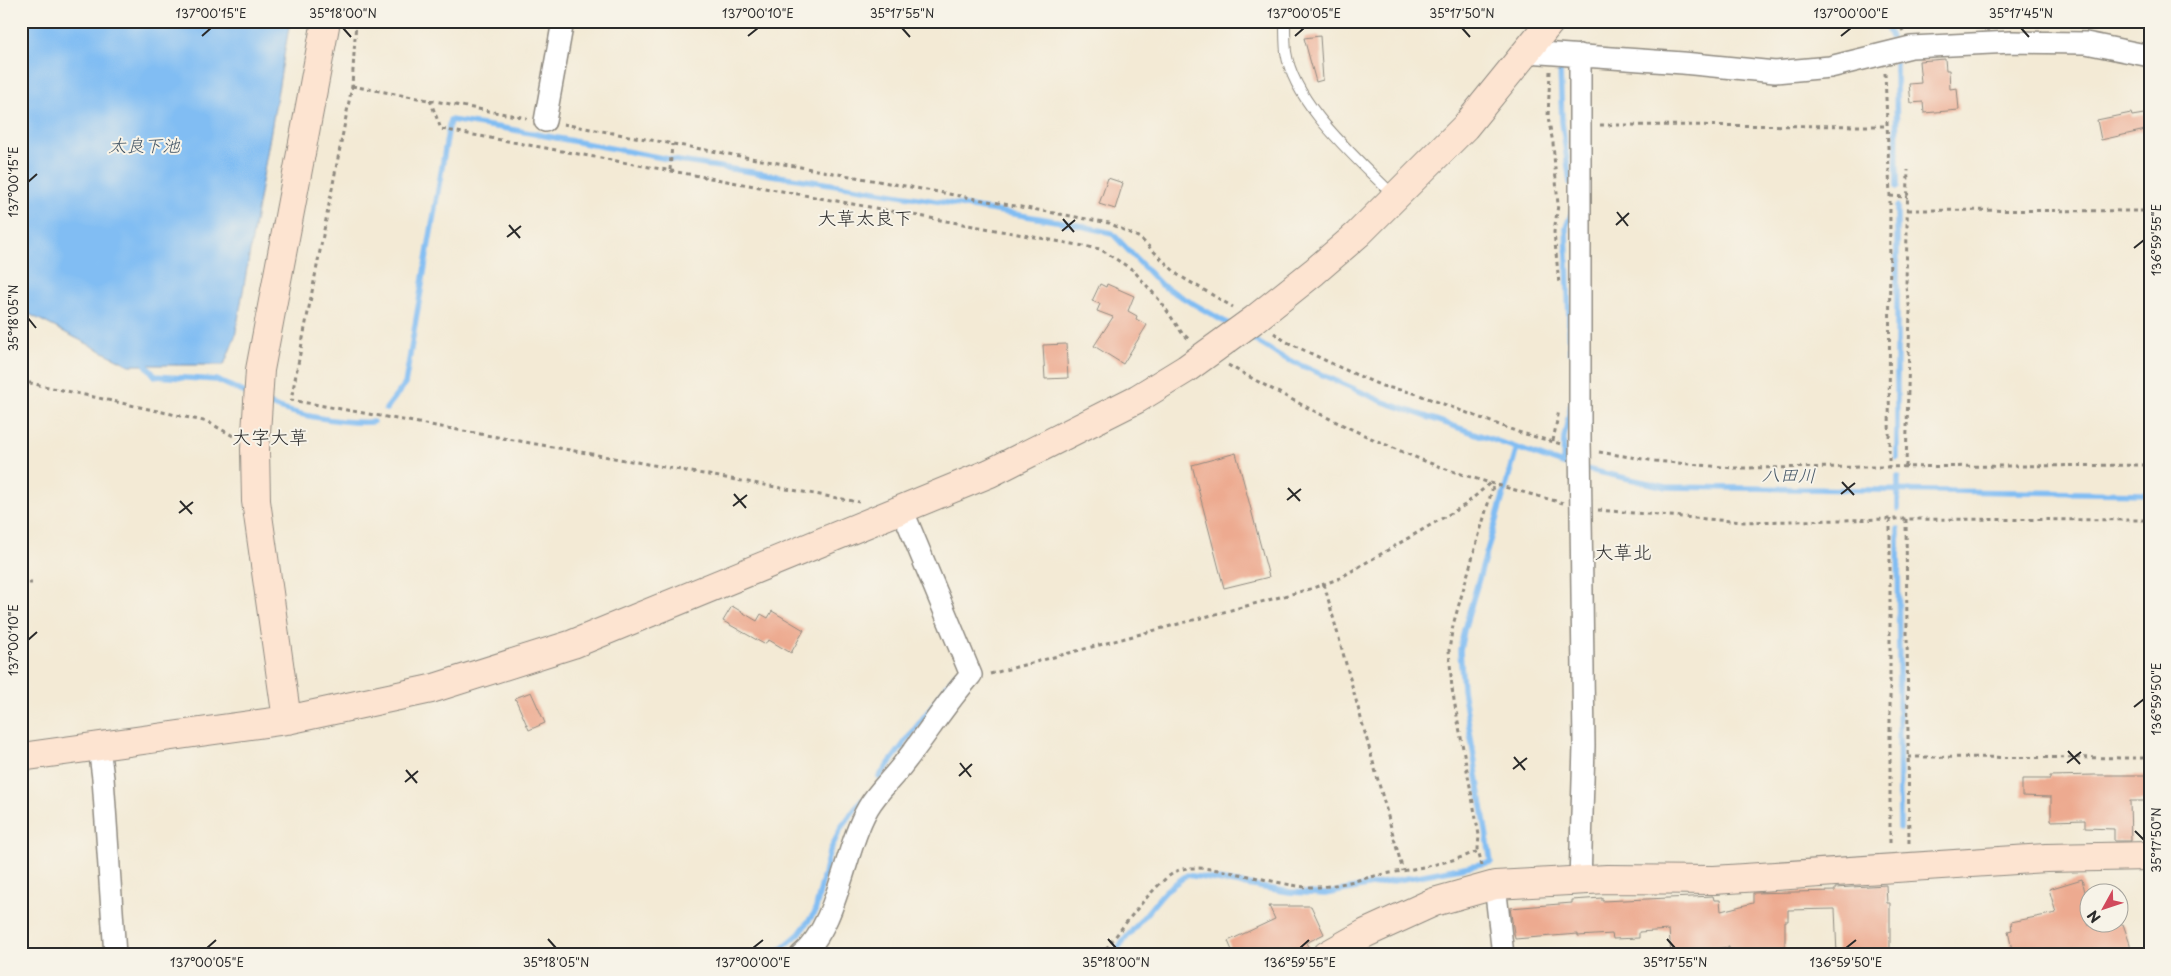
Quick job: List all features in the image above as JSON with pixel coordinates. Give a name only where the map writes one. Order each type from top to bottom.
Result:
[{"type":"street","points":[[287,720],[256,501],[256,438],[260,370],[326,21]]},
{"type":"street","points":[[545,121],[563,21]]},
{"type":"street","points":[[21,757],[287,720],[430,689],[573,644],[990,473],[1137,399],[1186,369],[1255,319],[1358,234],[1466,127],[1551,21]]},
{"type":"street","points":[[1527,52],[1775,72],[1830,67],[1884,52],[1911,47],[2012,42],[2086,43],[2150,56]]},
{"type":"street","points":[[1580,55],[1580,449],[1584,746],[1580,882]]},
{"type":"street","points":[[801,955],[811,947],[831,911],[845,863],[868,807],[904,764],[957,690],[971,675],[902,509]]},
{"type":"street","points":[[99,747],[103,778],[115,955]]},
{"type":"street","points":[[1327,955],[1366,933],[1434,902],[1495,885],[1580,882],[1607,879],[1714,880],[2036,859],[2150,856]]},
{"type":"street","points":[[1495,885],[1503,955]]},
{"type":"lane","points":[[1285,21],[1286,54],[1294,78],[1316,115],[1395,197]]},
{"type":"path","points":[[356,21],[352,86],[291,400],[863,502]]},
{"type":"path","points":[[1884,52],[1890,196],[1889,468]]},
{"type":"path","points":[[1554,54],[1550,67],[1548,117],[1553,143],[1558,205],[1554,232],[1559,286]]},
{"type":"path","points":[[352,86],[1109,223],[1140,238],[1178,275],[1255,319],[1285,341],[1382,386],[1414,393],[1518,432],[1580,449],[1655,461],[1734,468],[2150,466]]},
{"type":"path","points":[[430,100],[441,129],[670,168],[1100,248],[1133,270],[1161,302],[1182,333],[1206,354],[1300,405],[1411,456],[1492,483],[1582,509],[1743,522],[1890,519],[2150,520]]},
{"type":"path","points":[[1580,125],[1887,126]]},
{"type":"path","points":[[670,168],[672,144]]},
{"type":"path","points":[[1906,467],[1910,311],[1906,287],[1908,170]]},
{"type":"path","points":[[1890,196],[1908,197]]},
{"type":"path","points":[[1908,210],[2150,211]]},
{"type":"path","points":[[21,381],[208,422],[256,438]]},
{"type":"path","points":[[1553,441],[1559,408]]},
{"type":"path","points":[[971,675],[980,677],[1338,579],[1465,505],[1492,483]]},
{"type":"path","points":[[1101,955],[1161,881],[1178,870],[1188,868],[1212,869],[1308,887],[1335,884],[1403,871],[1453,861],[1479,853],[1479,835],[1452,689],[1449,650],[1453,625],[1492,483]]},
{"type":"path","points":[[1881,849],[1890,848],[1890,519]]},
{"type":"path","points":[[1906,519],[1909,847]]},
{"type":"path","points":[[21,583],[32,583]]},
{"type":"path","points":[[1324,584],[1403,871]]},
{"type":"path","points":[[1908,757],[2150,758]]},
{"type":"water","name":"太良下池","points":[[21,21],[290,21],[235,337],[224,365],[129,365],[21,310]]},
{"type":"building","points":[[1320,36],[1323,80],[1316,82],[1304,38]]},
{"type":"building","points":[[1945,59],[1946,70],[1949,70],[1950,89],[1957,88],[1959,110],[1924,113],[1923,102],[1911,103],[1909,84],[1921,83],[1919,61]]},
{"type":"building","points":[[2131,113],[2132,116],[2150,113],[2150,129],[2101,140],[2097,120]]},
{"type":"building","points":[[1108,178],[1123,183],[1115,209],[1099,204]]},
{"type":"building","points":[[1100,284],[1106,287],[1107,284],[1134,296],[1128,311],[1137,316],[1136,319],[1147,325],[1123,364],[1094,346],[1113,317],[1097,311],[1100,304],[1092,301]]},
{"type":"building","points":[[1066,344],[1068,378],[1045,379],[1043,345]]},
{"type":"building","points":[[1236,453],[1269,577],[1224,588],[1192,465]]},
{"type":"building","points":[[732,606],[757,621],[761,614],[768,618],[772,611],[804,630],[791,653],[769,640],[764,644],[723,621]]},
{"type":"building","points":[[531,692],[545,723],[529,730],[515,698]]},
{"type":"building","points":[[2148,775],[2148,783],[2150,783],[2149,801],[2130,801],[2131,841],[2114,841],[2114,829],[2085,828],[2085,820],[2051,821],[2051,797],[2022,796],[2022,779],[2050,779],[2050,776]]},
{"type":"building","points":[[2082,879],[2083,884],[2078,884],[2078,934],[2126,934],[2130,944],[2130,955],[2013,955],[2008,931],[2012,930],[2011,922],[2056,913],[2049,889]]},
{"type":"building","points":[[1886,885],[1887,903],[1890,903],[1890,951],[1860,951],[1860,955],[1837,955],[1835,909],[1788,910],[1788,921],[1785,921],[1785,955],[1729,955],[1729,947],[1700,951],[1701,955],[1671,955],[1669,930],[1639,932],[1639,938],[1613,939],[1612,934],[1578,936],[1578,934],[1515,939],[1510,908],[1572,903],[1572,900],[1602,898],[1602,901],[1713,896],[1714,900],[1720,900],[1721,911],[1753,903],[1753,893],[1835,891],[1835,888]]},
{"type":"building","points":[[1269,906],[1311,906],[1324,934],[1306,943],[1309,948],[1294,955],[1234,955],[1228,941],[1275,919]]},
{"type":"waterway","points":[[1884,21],[1891,37]]},
{"type":"waterway","points":[[1896,64],[1897,187]]},
{"type":"waterway","points":[[1560,66],[1562,122],[1570,183]]},
{"type":"waterway","points":[[386,409],[405,384],[450,120],[509,129],[679,161],[1068,223],[1112,233],[1161,285],[1232,326]]},
{"type":"waterway","points":[[1897,206],[1897,458]]},
{"type":"waterway","points":[[1570,352],[1566,227],[1572,212]]},
{"type":"waterway","name":"八田川","points":[[1246,335],[1282,357],[1384,402],[1563,464],[1666,487],[2150,494]]},
{"type":"waterway","points":[[146,365],[155,376],[217,380],[252,396]]},
{"type":"waterway","points":[[264,402],[288,411],[318,418],[348,422],[373,422]]},
{"type":"waterway","points":[[1563,464],[1564,438],[1571,404]]},
{"type":"waterway","points":[[1112,955],[1165,891],[1187,875],[1290,892],[1325,894],[1491,862],[1463,689],[1460,650],[1464,630],[1517,448]]},
{"type":"waterway","name":"八田川","points":[[1898,477],[1898,509]]},
{"type":"waterway","points":[[1898,529],[1900,828]]},
{"type":"waterway","points":[[879,777],[956,674]]},
{"type":"waterway","points":[[774,955],[799,934],[815,912],[829,853],[842,826],[862,800]]},
{"type":"district","name":"大草太良下","points":[[865,217]]},
{"type":"district","name":"大字大草","points":[[270,436]]},
{"type":"district","name":"大草北","points":[[1623,551]]}]
